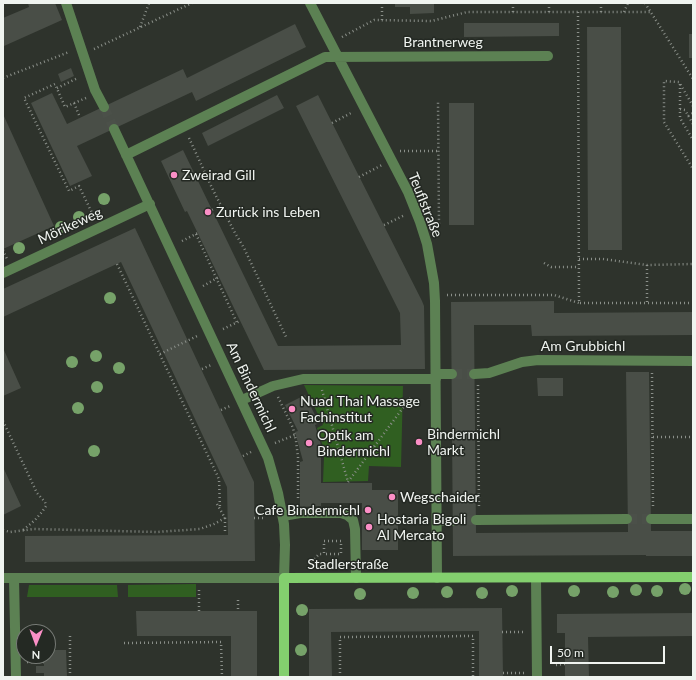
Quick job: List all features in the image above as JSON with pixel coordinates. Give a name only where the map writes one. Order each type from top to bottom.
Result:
[{"type":"main road","name":"Stadlerstraße","points":[[284,578],[693,577]]},
{"type":"main road","name":"Am Bindermichl","points":[[284,578],[284,677]]},
{"type":"street","points":[[66,3],[96,90],[104,107]]},
{"type":"street","name":"Teuflstraße","points":[[310,3],[408,192],[427,244],[434,283],[437,578]]},
{"type":"street","name":"Brantnerweg","points":[[337,57],[548,56]]},
{"type":"street","points":[[126,155],[325,57],[337,57]]},
{"type":"street","name":"Am Bindermichl","points":[[114,129],[268,458],[283,516],[285,545],[284,578]]},
{"type":"street","name":"Mörikeweg","points":[[3,273],[150,204]]},
{"type":"street","name":"Am Grubbichl","points":[[476,378],[522,362],[538,360],[693,361]]},
{"type":"street","points":[[242,400],[273,386],[303,379],[436,376],[452,374]]},
{"type":"street","points":[[283,516],[307,513],[341,513],[347,515],[353,520],[356,529],[356,578]]},
{"type":"street","points":[[477,520],[627,519]]},
{"type":"street","points":[[652,519],[693,519]]},
{"type":"street","points":[[436,521],[453,520]]},
{"type":"street","name":"Stadlerstraße","points":[[3,578],[284,578]]},
{"type":"street","points":[[14,578],[16,677]]},
{"type":"street","points":[[536,578],[537,675]]},
{"type":"path","points":[[140,27],[149,3]]},
{"type":"path","points":[[3,78],[72,51],[94,49],[192,3]]},
{"type":"path","points":[[382,3],[382,20]]},
{"type":"path","points":[[513,3],[513,12]]},
{"type":"path","points":[[549,3],[549,12]]},
{"type":"path","points":[[601,3],[601,12]]},
{"type":"path","points":[[624,12],[628,3]]},
{"type":"path","points":[[645,3],[693,79]]},
{"type":"path","points":[[338,39],[374,20],[432,21],[467,12],[651,12]]},
{"type":"path","points":[[578,12],[579,303]]},
{"type":"path","points":[[688,70],[693,70]]},
{"type":"path","points":[[56,88],[79,78]]},
{"type":"path","points":[[693,106],[680,83],[664,81],[664,122],[693,169]]},
{"type":"path","points":[[680,83],[680,118],[693,140]]},
{"type":"path","points":[[86,97],[65,107],[55,84],[24,98],[69,191],[79,186],[95,219]]},
{"type":"path","points":[[431,230],[439,226],[438,101]]},
{"type":"path","points":[[74,103],[79,115]]},
{"type":"path","points":[[680,110],[684,110],[693,124]]},
{"type":"path","points":[[332,123],[354,112]]},
{"type":"path","points":[[688,116],[693,113]]},
{"type":"path","points":[[184,127],[221,206],[244,248],[288,339]]},
{"type":"path","points":[[396,151],[438,151]]},
{"type":"path","points":[[359,177],[382,165]]},
{"type":"path","points":[[212,210],[221,206]]},
{"type":"path","points":[[384,225],[405,214]]},
{"type":"path","points":[[182,241],[197,234],[237,323]]},
{"type":"path","points":[[579,259],[603,259],[647,265],[693,264]]},
{"type":"path","points":[[544,263],[551,267],[579,267]]},
{"type":"path","points":[[117,264],[219,479],[220,508]]},
{"type":"path","points":[[647,265],[647,303]]},
{"type":"path","points":[[202,286],[218,278]]},
{"type":"path","points":[[445,295],[554,295],[579,303],[693,303]]},
{"type":"path","points":[[223,330],[240,321]]},
{"type":"path","points":[[160,354],[197,336]]},
{"type":"path","points":[[202,369],[211,365]]},
{"type":"path","points":[[652,370],[652,519]]},
{"type":"path","points":[[476,378],[477,520]]},
{"type":"path","points":[[319,379],[348,482],[411,397]]},
{"type":"path","points":[[273,386],[294,435],[298,457],[298,504]]},
{"type":"path","points":[[221,410],[230,406]]},
{"type":"path","points":[[3,421],[37,493],[45,502],[46,506],[35,520],[22,531]]},
{"type":"path","points":[[275,443],[294,435]]},
{"type":"path","points":[[653,437],[690,437]]},
{"type":"path","points":[[242,456],[251,452]]},
{"type":"path","points":[[217,504],[226,518],[225,533]]},
{"type":"path","points":[[3,530],[5,532],[34,529],[53,531],[172,531],[200,529],[226,518]]},
{"type":"path","points":[[254,518],[266,518]]},
{"type":"path","points":[[309,565],[319,554],[324,554],[340,554],[341,541],[324,541],[324,554]]},
{"type":"path","points":[[199,578],[199,611]]},
{"type":"path","points":[[238,600],[238,611]]},
{"type":"path","points":[[502,632],[536,632]]},
{"type":"path","points":[[70,636],[70,677]]},
{"type":"path","points":[[340,677],[340,637],[465,636],[473,636],[473,677]]},
{"type":"path","points":[[124,643],[222,642],[222,677]]},
{"type":"path","points":[[556,664],[565,664]]},
{"type":"path","points":[[503,673],[537,675]]},
{"type":"green space","points":[[304,385],[403,386],[401,467],[369,466],[368,481],[323,482],[324,457],[326,456],[317,428],[323,425]]},
{"type":"green space","points":[[196,584],[196,597],[128,597],[128,585]]},
{"type":"green space","points":[[29,585],[117,585],[118,597],[27,597]]},
{"type":"building","points":[[28,3],[55,3],[62,20],[4,46],[3,18],[29,7]]},
{"type":"building","points":[[395,3],[434,3],[434,13],[410,14],[410,7],[395,7]]},
{"type":"building","points":[[464,23],[559,23],[559,36],[464,37]]},
{"type":"building","points":[[295,24],[306,47],[196,101],[192,92],[77,146],[92,176],[70,186],[31,103],[52,93],[67,124],[183,69],[187,78]]},
{"type":"building","points":[[587,27],[621,27],[622,250],[588,250]]},
{"type":"building","points":[[689,34],[693,34],[693,58],[689,58]]},
{"type":"building","points":[[71,68],[74,76],[61,82],[58,74]]},
{"type":"building","points":[[277,95],[284,108],[208,146],[202,133]]},
{"type":"building","points":[[318,95],[424,306],[425,369],[264,370],[187,211],[185,212],[161,161],[183,150],[278,346],[401,345],[400,313],[296,106]]},
{"type":"building","points":[[449,103],[474,103],[474,225],[449,225]]},
{"type":"building","points":[[3,114],[54,226],[3,249]]},
{"type":"building","points":[[135,228],[254,482],[255,561],[25,562],[25,536],[228,535],[227,487],[121,262],[3,317],[3,289]]},
{"type":"building","points":[[554,301],[554,313],[693,312],[693,335],[532,336],[531,325],[474,325],[476,533],[628,532],[626,372],[649,372],[651,531],[693,531],[693,556],[453,556],[451,302]]},
{"type":"building","points":[[3,348],[21,388],[3,396]]},
{"type":"building","points":[[537,378],[563,378],[563,396],[538,396]]},
{"type":"building","points":[[305,395],[319,423],[315,425],[324,455],[321,456],[321,483],[372,483],[372,490],[398,490],[398,550],[362,550],[362,503],[321,503],[321,506],[300,507],[300,462],[303,461],[295,432],[298,431],[285,405]]},
{"type":"building","points":[[3,467],[21,506],[3,515]]},
{"type":"building","points":[[502,608],[503,677],[479,677],[479,631],[331,632],[332,677],[309,677],[309,609]]},
{"type":"building","points":[[136,611],[257,611],[257,677],[231,677],[231,636],[137,636]]},
{"type":"building","points":[[693,613],[693,636],[588,637],[589,677],[565,677],[565,633],[557,633],[557,614]]},
{"type":"building","points":[[56,650],[66,650],[67,677],[44,677],[44,673],[36,673],[36,666],[44,666],[44,664],[56,664]]},
{"type":"tunnel","points":[[104,107],[114,129]]},
{"type":"tunnel","points":[[452,374],[474,374]]},
{"type":"tunnel","points":[[627,519],[651,519]]},
{"type":"tunnel","points":[[453,521],[476,520]]},
{"type":"place","name":"Zweirad Gill","points":[[174,175]]},
{"type":"place","name":"Zurück ins Leben","points":[[208,212]]},
{"type":"place","name":"Nuad Thai Massage Fachinstitut","points":[[292,409]]},
{"type":"place","name":"Bindermichl Markt","points":[[419,442]]},
{"type":"place","name":"Optik am Bindermichl","points":[[309,443]]},
{"type":"place","name":"Wegschaider","points":[[392,497]]},
{"type":"place","name":"Cafe Bindermichl","points":[[368,510]]},
{"type":"place","name":"Hostaria Bigoli Al Mercato","points":[[369,527]]}]
